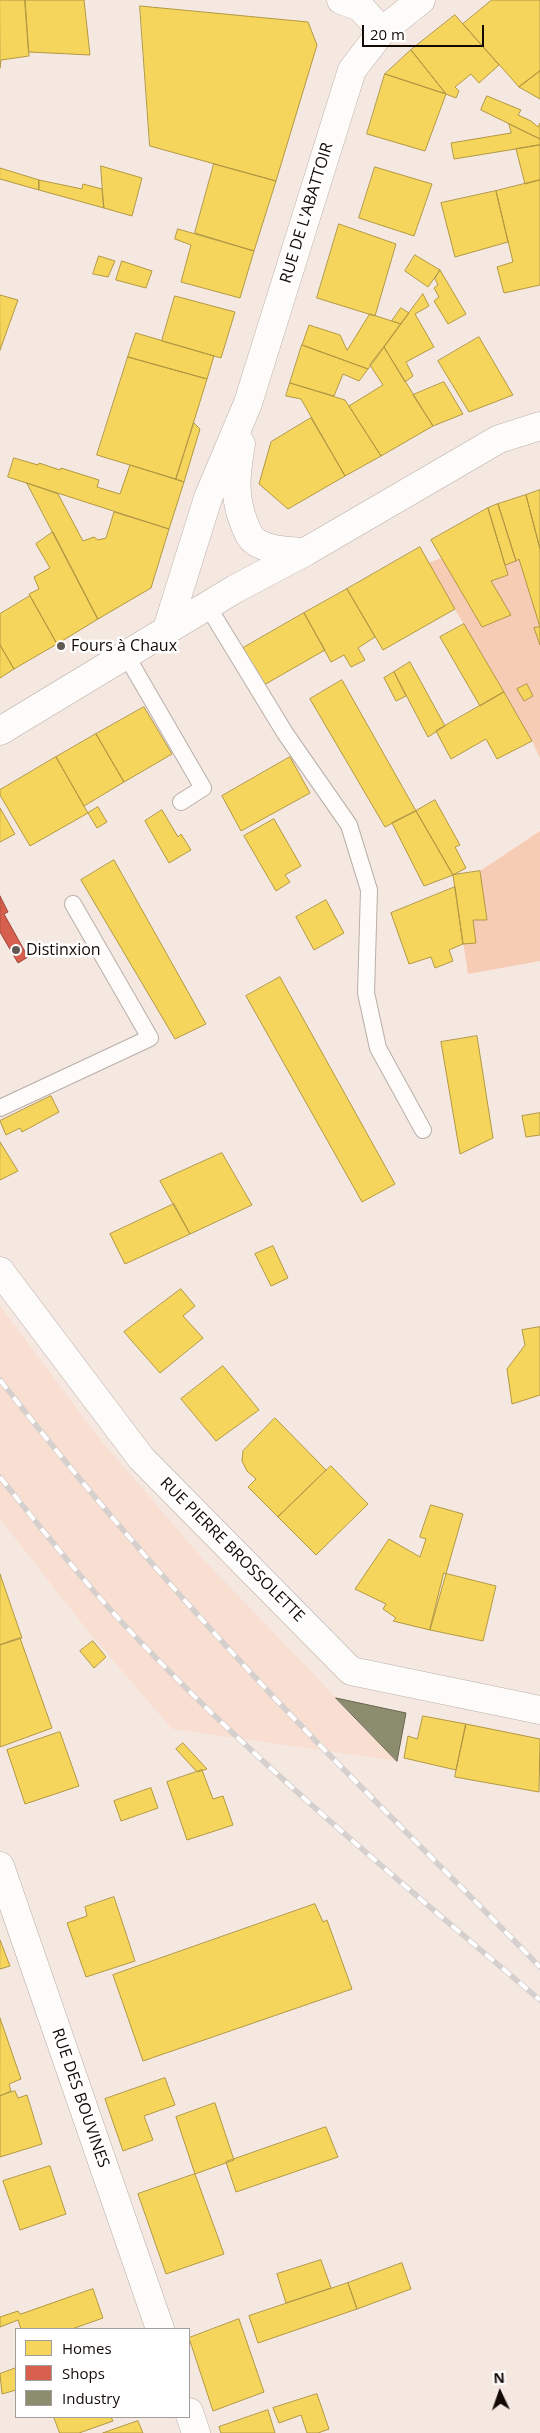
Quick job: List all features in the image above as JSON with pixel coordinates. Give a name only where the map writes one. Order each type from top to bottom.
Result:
[{"type":"street","points":[[341,0],[360,7],[382,31]]},
{"type":"street","name":"RUE DE L'ABATTOIR","points":[[167,628],[208,498],[248,403],[352,70],[382,31],[421,0]]},
{"type":"street","name":"RUE DE L'ABATTOIR","points":[[248,403],[236,475],[237,506],[249,535],[256,542],[277,550],[305,552]]},
{"type":"street","points":[[0,731],[167,628],[305,552],[499,439],[540,426]]},
{"type":"street","name":"RUE PIERRE BROSSOLETTE","points":[[0,1271],[141,1458],[351,1671],[540,1710]]},
{"type":"street","name":"RUE DES BOUVINES","points":[[0,1866],[160,2328]]},
{"type":"street","points":[[190,2415],[196,2433]]},
{"type":"lane","points":[[207,605],[285,733],[349,825],[369,890],[366,993],[378,1048],[423,1130]]},
{"type":"lane","points":[[126,654],[203,788],[180,802]]},
{"type":"lane","points":[[0,1108],[150,1038],[73,904]]},
{"type":"shaded area","points":[[540,521],[540,758],[532,741],[428,563]]},
{"type":"shaded area","points":[[540,831],[540,961],[468,974],[453,875],[480,871]]},
{"type":"shaded area","points":[[0,1306],[98,1437],[203,1559],[397,1761],[172,1729],[91,1635],[0,1519]]},
{"type":"building: Homes","points":[[0,0],[25,0],[29,56],[1,60],[0,68]]},
{"type":"building: Homes","points":[[25,0],[84,0],[90,55],[29,52]]},
{"type":"building: Homes","points":[[492,0],[540,0],[540,71],[519,87],[463,24]]},
{"type":"building: Homes","points":[[140,6],[308,22],[317,45],[276,181],[150,146]]},
{"type":"building: Homes","points":[[455,15],[499,65],[479,83],[471,74],[455,87],[459,91],[456,98],[446,94],[411,50]]},
{"type":"building: Homes","points":[[411,50],[446,94],[385,74]]},
{"type":"building: Homes","points":[[540,71],[540,99],[519,87]]},
{"type":"building: Homes","points":[[385,74],[446,94],[425,151],[367,134]]},
{"type":"building: Homes","points":[[487,96],[521,110],[518,115],[531,121],[538,127],[540,123],[540,139],[481,110]]},
{"type":"building: Homes","points":[[509,124],[540,139],[540,145],[454,159],[451,143],[511,133]]},
{"type":"building: Homes","points":[[540,145],[540,180],[525,184],[516,149]]},
{"type":"building: Homes","points":[[214,164],[276,181],[254,251],[195,233]]},
{"type":"building: Homes","points":[[101,166],[142,178],[132,216],[104,208]]},
{"type":"building: Homes","points":[[375,167],[432,184],[414,236],[359,218]]},
{"type":"building: Homes","points":[[0,168],[39,180],[39,190],[0,179]]},
{"type":"building: Homes","points":[[39,180],[82,189],[83,184],[102,189],[104,208],[39,190]]},
{"type":"building: Homes","points":[[540,180],[540,285],[504,293],[497,267],[513,262],[496,191]]},
{"type":"building: Homes","points":[[496,191],[508,242],[455,257],[441,203]]},
{"type":"building: Homes","points":[[339,224],[396,244],[375,316],[317,298]]},
{"type":"building: Homes","points":[[178,229],[254,251],[240,298],[181,282],[191,245],[175,239]]},
{"type":"building: Homes","points":[[415,255],[440,270],[428,287],[405,271]]},
{"type":"building: Homes","points":[[99,256],[115,261],[108,277],[93,274]]},
{"type":"building: Homes","points":[[122,261],[152,271],[146,288],[116,280]]},
{"type":"building: Homes","points":[[440,270],[466,314],[448,324],[434,301],[439,297],[434,288],[438,285],[435,279]]},
{"type":"building: Homes","points":[[423,294],[429,306],[415,314],[434,347],[406,362],[413,376],[405,382],[384,347]]},
{"type":"building: Homes","points":[[0,295],[18,300],[0,350]]},
{"type":"building: Homes","points":[[175,296],[235,312],[221,358],[162,341]]},
{"type":"building: Homes","points":[[401,308],[409,313],[401,324],[392,321]]},
{"type":"building: Homes","points":[[370,314],[401,324],[368,369],[302,345],[309,325],[340,335],[347,350]]},
{"type":"building: Homes","points":[[136,333],[214,356],[207,379],[128,357]]},
{"type":"building: Homes","points":[[479,337],[513,395],[469,412],[438,361]]},
{"type":"building: Homes","points":[[302,345],[368,369],[359,381],[343,374],[334,396],[290,383]]},
{"type":"building: Homes","points":[[384,347],[433,426],[381,456],[349,406],[383,385],[370,365]]},
{"type":"building: Homes","points":[[128,357],[207,379],[176,479],[97,455]]},
{"type":"building: Homes","points":[[444,382],[463,414],[433,426],[413,395]]},
{"type":"building: Homes","points":[[290,383],[345,400],[381,456],[345,476],[301,399],[286,396]]},
{"type":"building: Homes","points":[[311,418],[345,476],[288,509],[259,484],[271,442]]},
{"type":"building: Homes","points":[[194,423],[200,429],[184,482],[176,479]]},
{"type":"building: Homes","points":[[14,458],[60,470],[61,468],[99,480],[97,487],[120,494],[130,465],[184,482],[169,529],[8,477]]},
{"type":"building: Homes","points":[[27,483],[58,494],[83,541],[94,537],[98,540],[106,538],[114,512],[169,529],[151,588],[98,619]]},
{"type":"building: Homes","points":[[540,490],[540,549],[526,495]]},
{"type":"building: Homes","points":[[526,495],[540,549],[540,627],[519,559],[516,561],[498,504]]},
{"type":"building: Homes","points":[[498,504],[516,561],[505,565],[488,508]]},
{"type":"building: Homes","points":[[488,508],[508,575],[491,581],[511,615],[482,627],[431,540]]},
{"type":"building: Homes","points":[[53,532],[98,619],[57,644],[29,594],[39,589],[34,577],[50,568],[36,544]]},
{"type":"building: Homes","points":[[420,547],[455,609],[383,650],[347,589]]},
{"type":"building: Homes","points":[[347,589],[375,637],[358,648],[365,660],[351,667],[344,655],[331,662],[304,613]]},
{"type":"building: Homes","points":[[30,596],[57,644],[14,669],[0,645],[0,614]]},
{"type":"building: Homes","points":[[304,613],[325,650],[264,685],[243,648]]},
{"type":"building: Homes","points":[[464,624],[504,692],[480,706],[440,637]]},
{"type":"building: Homes","points":[[540,627],[540,645],[534,628]]},
{"type":"building: Homes","points":[[0,645],[14,669],[0,678]]},
{"type":"building: Homes","points":[[410,662],[445,726],[428,737],[394,672]]},
{"type":"building: Homes","points":[[394,672],[406,696],[396,701],[384,678]]},
{"type":"building: Homes","points":[[342,680],[416,811],[385,827],[310,699]]},
{"type":"building: Homes","points":[[527,684],[533,696],[524,701],[517,689]]},
{"type":"building: Homes","points":[[504,692],[532,741],[497,759],[486,739],[451,759],[436,731]]},
{"type":"building: Homes","points":[[144,707],[172,754],[124,782],[96,734]]},
{"type":"building: Homes","points":[[96,734],[124,782],[84,806],[56,757]]},
{"type":"building: Homes","points":[[56,757],[88,813],[30,846],[0,795],[0,790]]},
{"type":"building: Homes","points":[[290,757],[310,793],[241,831],[222,796]]},
{"type":"building: Homes","points":[[435,800],[460,845],[455,847],[466,868],[453,875],[416,811]]},
{"type":"building: Homes","points":[[98,807],[107,822],[97,828],[88,813]]},
{"type":"building: Homes","points":[[0,808],[15,834],[0,842]]},
{"type":"building: Homes","points":[[162,810],[178,837],[181,834],[191,850],[169,863],[145,821]]},
{"type":"building: Homes","points":[[416,811],[453,875],[424,886],[392,823]]},
{"type":"building: Homes","points":[[274,819],[301,866],[285,875],[290,882],[276,891],[244,836]]},
{"type":"building: Homes","points":[[114,860],[206,1024],[175,1039],[81,880]]},
{"type":"building: Homes","points":[[480,871],[487,920],[473,920],[476,943],[463,944],[453,875]]},
{"type":"building: Homes","points":[[455,887],[463,944],[449,950],[453,961],[435,968],[431,957],[409,964],[391,913]]},
{"type":"building: Homes","points":[[326,900],[344,933],[314,950],[296,917]]},
{"type":"building: Homes","points":[[280,977],[395,1184],[362,1202],[246,996]]},
{"type":"building: Homes","points":[[477,1036],[493,1138],[460,1154],[441,1042]]},
{"type":"building: Homes","points":[[51,1096],[59,1112],[22,1132],[20,1128],[6,1135],[0,1121]]},
{"type":"building: Homes","points":[[540,1113],[540,1135],[526,1137],[522,1116]]},
{"type":"building: Homes","points":[[0,1142],[18,1171],[0,1180]]},
{"type":"building: Homes","points":[[222,1153],[252,1205],[190,1234],[160,1181]]},
{"type":"building: Homes","points":[[174,1204],[190,1234],[125,1264],[110,1234]]},
{"type":"building: Homes","points":[[273,1246],[288,1278],[271,1286],[255,1254]]},
{"type":"building: Homes","points":[[181,1289],[195,1306],[183,1316],[203,1338],[160,1373],[124,1332]]},
{"type":"building: Homes","points":[[540,1327],[540,1395],[512,1404],[507,1369],[525,1345],[522,1330]]},
{"type":"building: Homes","points":[[223,1366],[259,1410],[216,1441],[181,1399]]},
{"type":"building: Homes","points":[[275,1418],[326,1470],[278,1517],[248,1487],[256,1479],[247,1471],[242,1461],[243,1451]]},
{"type":"building: Homes","points":[[331,1466],[368,1504],[316,1555],[278,1517]]},
{"type":"building: Homes","points":[[431,1505],[463,1514],[430,1630],[393,1621],[396,1618],[383,1609],[386,1604],[355,1589],[389,1539],[420,1557],[426,1539],[420,1537]]},
{"type":"building: Homes","points":[[444,1573],[496,1586],[483,1641],[430,1630]]},
{"type":"building: Homes","points":[[0,1574],[22,1638],[0,1645]]},
{"type":"building: Homes","points":[[20,1638],[52,1728],[0,1747],[0,1645]]},
{"type":"building: Homes","points":[[93,1641],[106,1657],[94,1668],[80,1651]]},
{"type":"building: Homes","points":[[423,1716],[466,1724],[456,1770],[404,1758],[408,1736],[417,1739]]},
{"type":"building: Homes","points":[[466,1724],[540,1739],[539,1792],[455,1777]]},
{"type":"building: Homes","points":[[60,1732],[79,1786],[25,1804],[7,1750]]},
{"type":"building: Homes","points":[[183,1743],[207,1769],[197,1772],[176,1749]]},
{"type":"building: Homes","points":[[202,1770],[213,1799],[223,1796],[233,1825],[187,1840],[167,1782]]},
{"type":"building: Homes","points":[[151,1788],[158,1808],[121,1821],[114,1801]]},
{"type":"building: Homes","points":[[114,1897],[135,1961],[86,1977],[67,1923],[87,1916],[85,1907]]},
{"type":"building: Homes","points":[[315,1904],[323,1922],[327,1920],[352,1989],[143,2061],[113,1975]]},
{"type":"building: Homes","points":[[0,1940],[10,1966],[0,1969]]},
{"type":"building: Homes","points":[[0,2018],[21,2079],[9,2084],[11,2091],[0,2096]]},
{"type":"building: Homes","points":[[165,2078],[175,2105],[144,2116],[153,2140],[123,2151],[105,2099]]},
{"type":"building: Homes","points":[[15,2091],[18,2098],[27,2095],[42,2144],[0,2157],[0,2096]]},
{"type":"building: Homes","points":[[215,2103],[234,2160],[195,2174],[176,2117]]},
{"type":"building: Homes","points":[[326,2127],[338,2157],[236,2192],[226,2162]]},
{"type":"building: Homes","points":[[50,2166],[66,2214],[20,2230],[3,2181]]},
{"type":"building: Homes","points":[[195,2174],[224,2254],[166,2274],[138,2194]]},
{"type":"building: Homes","points":[[321,2260],[331,2288],[286,2303],[277,2274]]},
{"type":"building: Homes","points":[[402,2263],[411,2289],[357,2309],[348,2283]]},
{"type":"building: Homes","points":[[348,2283],[357,2309],[258,2343],[249,2316]]},
{"type":"building: Homes","points":[[93,2289],[103,2318],[75,2328],[21,2328],[18,2320],[0,2327],[0,2317],[18,2311],[20,2314]]},
{"type":"building: Homes","points":[[239,2319],[264,2392],[213,2411],[190,2338]]},
{"type":"building: Homes","points":[[15,2368],[15,2390],[2,2394],[0,2374]]},
{"type":"building: Homes","points":[[317,2394],[329,2429],[318,2433],[307,2433],[301,2415],[279,2423],[273,2408]]},
{"type":"building: Homes","points":[[268,2410],[275,2433],[221,2433],[219,2427]]},
{"type":"building: Homes","points":[[54,2418],[112,2418],[113,2421],[79,2433],[60,2433]]},
{"type":"building: Homes","points":[[138,2421],[143,2433],[103,2433]]},
{"type":"building: Shops","points":[[0,896],[8,912],[4,914],[28,957],[18,963],[0,932]]},
{"type":"building: Industry","points":[[336,1698],[406,1713],[397,1761]]},
{"type":"railway","points":[[0,1380],[111,1516],[228,1648],[308,1733],[540,1967]]},
{"type":"railway","points":[[0,1477],[96,1594],[204,1705],[297,1792],[540,2000]]},
{"type":"place","name":"Fours à Chaux","points":[[61,646]]},
{"type":"place","name":"Distinxion","points":[[16,950]]}]
